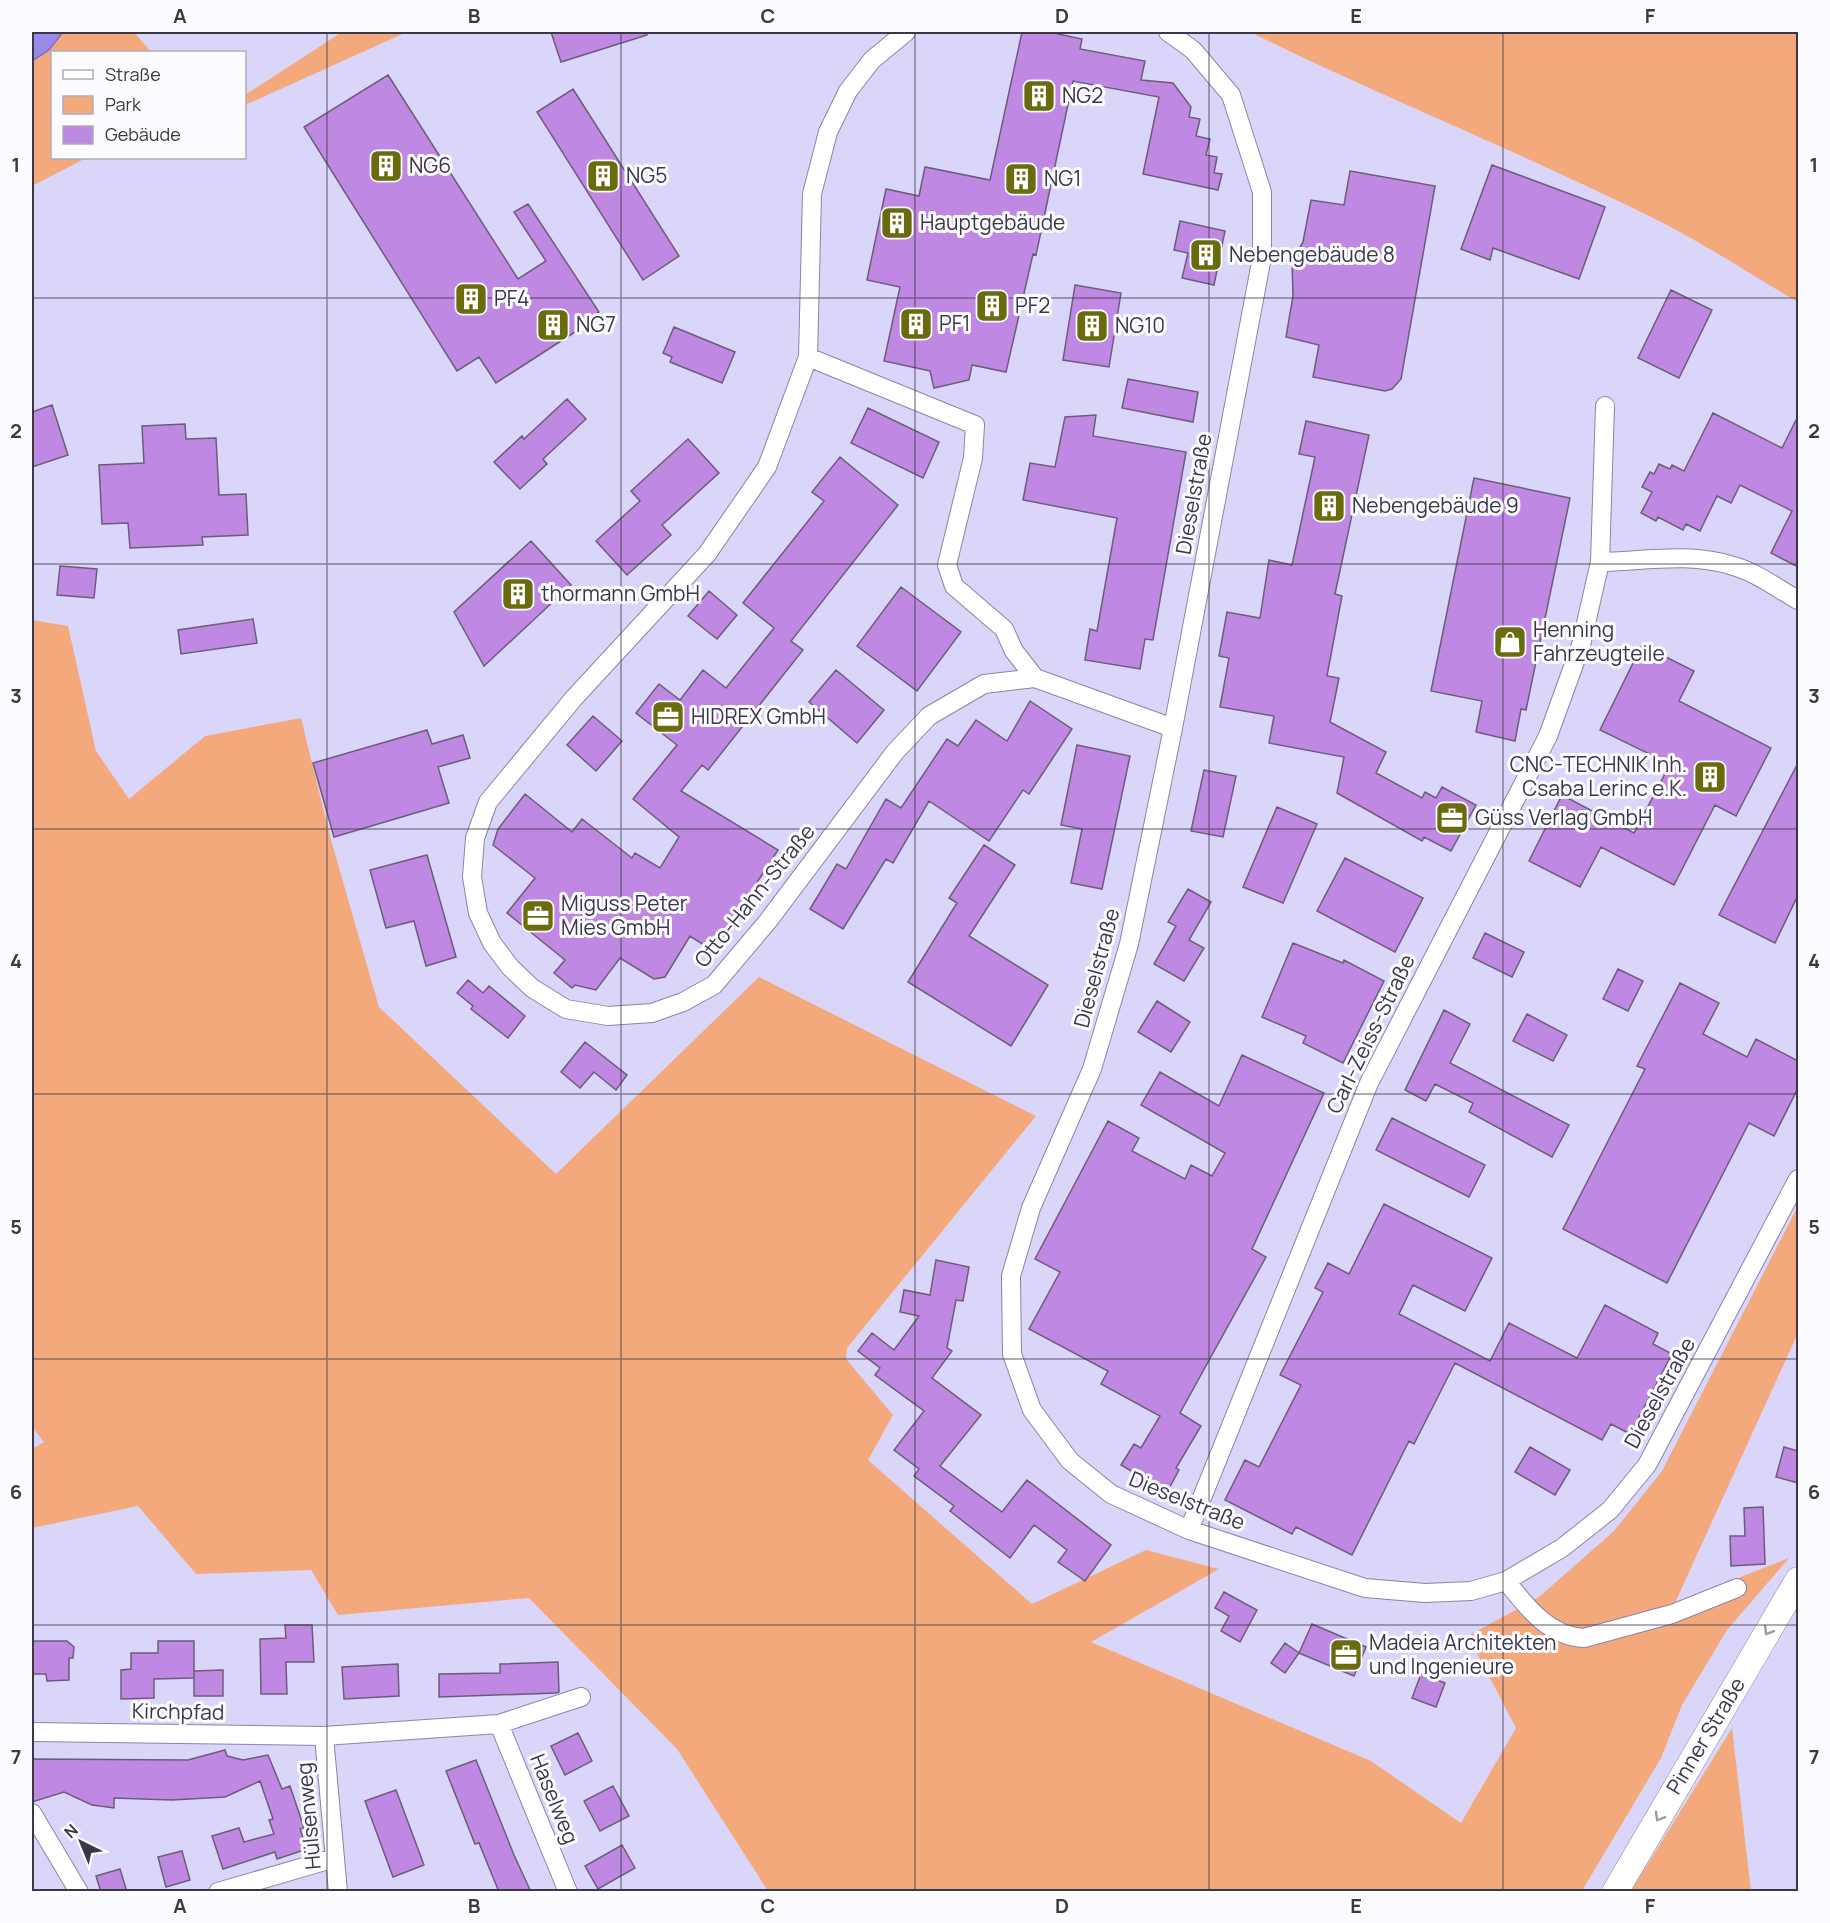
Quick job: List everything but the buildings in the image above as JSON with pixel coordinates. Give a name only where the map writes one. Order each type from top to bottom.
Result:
[{"type":"street","points":[[906,32],[872,60],[848,91],[828,132],[812,194],[808,357],[975,425],[973,458],[947,565],[954,586],[1004,629],[1014,651],[1035,678]]},
{"type":"street","name":"Dieselstraße","points":[[1168,32],[1193,50],[1231,95],[1262,192],[1262,257],[1173,729],[1129,944],[1092,1069],[1031,1208],[1011,1276],[1012,1354],[1032,1410],[1070,1461],[1111,1494],[1189,1530],[1365,1588],[1425,1593],[1472,1591],[1506,1581],[1562,1548],[1610,1510],[1647,1465],[1798,1179]]},
{"type":"street","name":"Otto-Hahn-Straße","points":[[808,357],[767,467],[707,554],[574,698],[488,802],[475,838],[472,877],[478,913],[492,943],[510,968],[532,988],[566,1009],[608,1016],[652,1013],[683,1002],[714,985],[768,921],[895,752],[929,716],[984,684],[1035,678],[1173,729]]},
{"type":"street","name":"Carl-Zeiss-Straße","points":[[1189,1530],[1369,1083],[1548,736],[1581,645],[1600,562],[1605,406]]},
{"type":"street","points":[[1600,562],[1694,558],[1715,561],[1736,566],[1798,600]]},
{"type":"street","points":[[1506,1581],[1546,1625],[1569,1637],[1584,1638],[1672,1614],[1737,1588]]},
{"type":"street","name":"Pinner Straße","points":[[1615,1892],[1798,1581]]},
{"type":"street","points":[[324,1736],[499,1724],[581,1697]]},
{"type":"street","name":"Haselweg","points":[[499,1724],[568,1892]]},
{"type":"street","name":"Kirchpfad","points":[[32,1732],[324,1736]]},
{"type":"street","name":"Hülsenweg","points":[[324,1736],[338,1892]]},
{"type":"street","points":[[32,1813],[79,1892]]},
{"type":"street","points":[[218,1892],[335,1858]]},
{"type":"green space","points":[[32,32],[134,32],[150,51],[51,51],[51,159],[84,159],[32,186]]},
{"type":"green space","points":[[342,32],[407,32],[246,105],[246,94]]},
{"type":"green space","points":[[1250,32],[1798,32],[1798,302],[1661,222]]},
{"type":"green space","points":[[32,620],[68,626],[96,751],[129,799],[205,736],[301,718],[331,840],[379,1007],[556,1174],[759,977],[1036,1116],[847,1348],[846,1359],[893,1415],[868,1460],[1032,1604],[1146,1550],[1219,1569],[1091,1642],[1371,1761],[1461,1823],[1516,1728],[1468,1636],[1539,1597],[1614,1531],[1662,1471],[1798,1206],[1798,1333],[1675,1603],[1789,1558],[1727,1630],[1682,1705],[1661,1758],[1582,1891],[768,1891],[677,1749],[529,1598],[338,1615],[311,1570],[196,1574],[138,1506],[32,1528],[32,1449],[44,1442],[32,1427]]},
{"type":"green space","points":[[1732,1728],[1751,1891],[1631,1891]]},
{"type":"shaded area","points":[[32,32],[63,32],[49,50],[32,61]]},
{"type":"place","name":"NG2","points":[[1039,96]]},
{"type":"place","name":"NG6","points":[[386,166]]},
{"type":"place","name":"NG5","points":[[603,176]]},
{"type":"place","name":"NG1","points":[[1021,179]]},
{"type":"place","name":"Hauptgebäude","points":[[897,223]]},
{"type":"place","name":"Nebengebäude 8","points":[[1206,255]]},
{"type":"place","name":"PF4","points":[[471,299]]},
{"type":"place","name":"PF2","points":[[992,306]]},
{"type":"place","name":"PF1","points":[[916,324]]},
{"type":"place","name":"NG7","points":[[553,325]]},
{"type":"place","name":"NG10","points":[[1092,326]]},
{"type":"place","name":"Nebengebäude 9","points":[[1329,506]]},
{"type":"place","name":"thormann GmbH","points":[[518,594]]},
{"type":"place","name":"Henning Fahrzeugteile","points":[[1510,642]]},
{"type":"place","name":"HIDREX GmbH","points":[[668,717]]},
{"type":"place","name":"CNC-TECHNIK Inh. Csaba Lerinc e.K.","points":[[1710,777]]},
{"type":"place","name":"Güss Verlag GmbH","points":[[1452,818]]},
{"type":"place","name":"Miguss Peter Mies GmbH","points":[[538,916]]},
{"type":"place","name":"Madeia Architekten und Ingenieure","points":[[1346,1655]]}]
